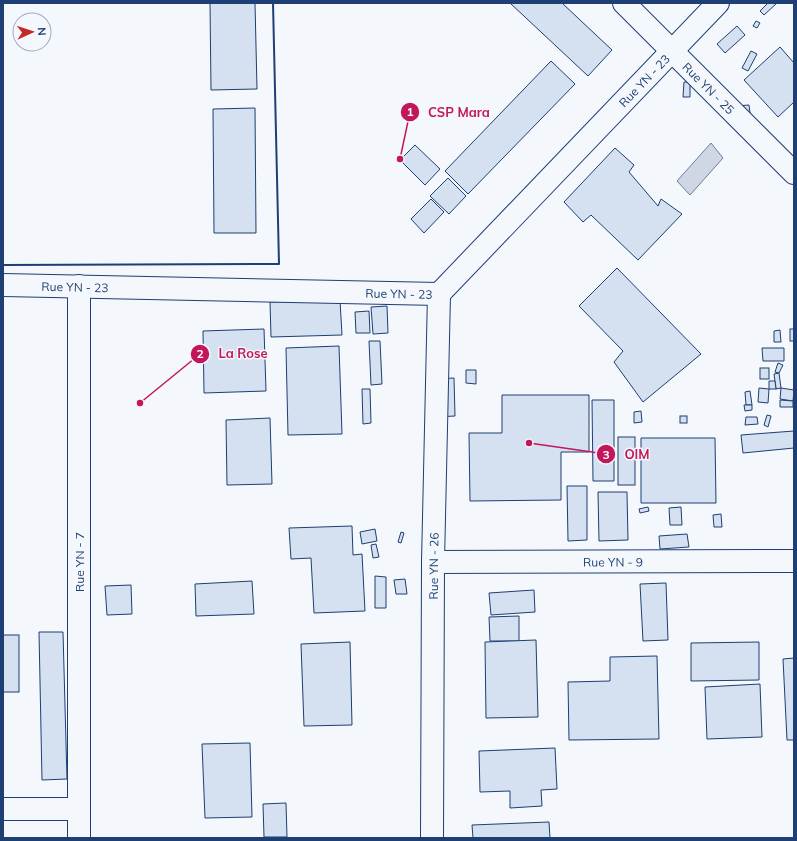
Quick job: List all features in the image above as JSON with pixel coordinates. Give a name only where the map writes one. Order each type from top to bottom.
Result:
[{"type":"street","name":"Rue YN - 25","points":[[624,3],[794,173]]},
{"type":"street","name":"Rue YN - 23","points":[[3,284],[439,294],[718,3]]},
{"type":"street","name":"Rue YN - 7","points":[[79,286],[79,838]]},
{"type":"street","name":"Rue YN - 26","points":[[432,838],[433,562],[439,294]]},
{"type":"street","name":"Rue YN - 9","points":[[433,562],[794,561]]},
{"type":"street","points":[[3,809],[79,809]]},
{"type":"shaded area","points":[[711,143],[723,158],[690,195],[677,181]]},
{"type":"building","points":[[210,3],[255,3],[257,89],[211,90]]},
{"type":"building","points":[[510,3],[562,3],[612,50],[588,76]]},
{"type":"building","points":[[768,3],[777,3],[764,15],[760,11]]},
{"type":"building","points":[[756,21],[760,23],[757,28],[753,26]]},
{"type":"building","points":[[737,26],[745,35],[725,53],[717,44]]},
{"type":"building","points":[[780,47],[794,63],[794,102],[778,117],[744,80]]},
{"type":"building","points":[[751,51],[757,54],[748,71],[742,68]]},
{"type":"building","points":[[551,61],[575,84],[468,194],[445,171]]},
{"type":"building","points":[[684,82],[690,82],[690,97],[683,97]]},
{"type":"building","points":[[749,105],[750,113],[737,114],[737,106]]},
{"type":"building","points":[[255,108],[256,233],[214,233],[213,109]]},
{"type":"building","points":[[415,145],[440,169],[425,185],[400,160]]},
{"type":"building","points":[[615,148],[634,165],[629,172],[658,206],[661,199],[682,214],[638,260],[591,215],[583,222],[564,202]]},
{"type":"building","points":[[448,178],[466,196],[449,214],[430,196]]},
{"type":"building","points":[[431,199],[444,212],[424,233],[411,219]]},
{"type":"building","points":[[617,268],[701,354],[643,402],[614,362],[623,351],[579,306]]},
{"type":"building","points":[[340,300],[342,335],[271,337],[270,302]]},
{"type":"building","points":[[387,306],[388,333],[373,334],[371,307]]},
{"type":"building","points":[[369,311],[370,333],[356,333],[355,312]]},
{"type":"building","points":[[264,329],[266,391],[204,393],[203,331]]},
{"type":"building","points":[[790,329],[794,329],[794,341],[790,341]]},
{"type":"building","points":[[780,330],[781,342],[774,342],[774,331]]},
{"type":"building","points":[[369,341],[380,341],[382,384],[371,385]]},
{"type":"building","points":[[339,346],[342,434],[288,435],[286,348]]},
{"type":"building","points":[[762,348],[784,348],[784,361],[763,361]]},
{"type":"building","points":[[778,363],[783,365],[779,373],[775,372]]},
{"type":"building","points":[[760,368],[769,368],[769,379],[760,379]]},
{"type":"building","points":[[466,370],[476,370],[476,384],[466,383]]},
{"type":"building","points":[[779,373],[781,388],[776,389],[774,374]]},
{"type":"building","points":[[454,378],[455,416],[435,417],[434,379]]},
{"type":"building","points":[[769,381],[775,381],[776,389],[769,389]]},
{"type":"building","points":[[759,388],[769,389],[768,403],[758,402]]},
{"type":"building","points":[[781,388],[794,390],[793,401],[780,399]]},
{"type":"building","points":[[362,389],[370,389],[371,423],[363,424]]},
{"type":"building","points":[[750,391],[752,405],[746,405],[745,392]]},
{"type":"building","points":[[502,395],[589,395],[589,452],[561,452],[561,500],[470,501],[469,433],[502,433]]},
{"type":"building","points":[[592,400],[614,400],[614,481],[593,481]]},
{"type":"building","points":[[780,400],[793,401],[793,407],[780,407]]},
{"type":"building","points":[[744,405],[752,405],[752,410],[745,411]]},
{"type":"building","points":[[641,411],[642,422],[634,423],[634,412]]},
{"type":"building","points":[[767,415],[771,416],[768,427],[764,425]]},
{"type":"building","points":[[680,416],[687,416],[687,423],[680,423]]},
{"type":"building","points":[[746,417],[757,417],[758,424],[745,425]]},
{"type":"building","points":[[270,418],[272,484],[227,485],[226,420]]},
{"type":"building","points":[[794,431],[794,448],[743,453],[741,435]]},
{"type":"building","points":[[618,437],[635,437],[635,485],[618,485]]},
{"type":"building","points":[[641,438],[715,438],[716,503],[641,503]]},
{"type":"building","points":[[567,486],[587,486],[587,540],[568,541]]},
{"type":"building","points":[[598,492],[627,492],[628,540],[599,541]]},
{"type":"building","points":[[648,507],[649,511],[640,513],[639,509]]},
{"type":"building","points":[[681,507],[682,525],[670,525],[669,508]]},
{"type":"building","points":[[721,514],[722,527],[714,527],[713,515]]},
{"type":"building","points":[[352,526],[353,555],[362,554],[365,611],[314,613],[311,558],[291,559],[289,528]]},
{"type":"building","points":[[375,529],[377,541],[362,544],[360,532]]},
{"type":"building","points":[[401,532],[404,533],[401,543],[398,542]]},
{"type":"building","points":[[687,534],[689,547],[660,549],[659,536]]},
{"type":"building","points":[[376,544],[379,557],[373,558],[371,545]]},
{"type":"building","points":[[375,576],[386,577],[386,608],[375,608]]},
{"type":"building","points":[[405,579],[407,594],[396,594],[394,580]]},
{"type":"building","points":[[252,581],[254,614],[196,616],[195,584]]},
{"type":"building","points":[[666,583],[668,640],[643,641],[640,584]]},
{"type":"building","points":[[131,585],[132,614],[107,615],[105,586]]},
{"type":"building","points":[[534,590],[535,612],[491,615],[489,593]]},
{"type":"building","points":[[519,616],[519,641],[490,641],[489,617]]},
{"type":"building","points":[[39,632],[63,632],[67,779],[42,780]]},
{"type":"building","points":[[3,635],[19,635],[19,692],[3,692]]},
{"type":"building","points":[[536,640],[538,717],[486,718],[485,642]]},
{"type":"building","points":[[350,642],[352,725],[304,726],[301,644]]},
{"type":"building","points":[[759,642],[759,680],[691,681],[691,643]]},
{"type":"building","points":[[657,656],[659,739],[569,740],[568,682],[610,681],[610,657]]},
{"type":"building","points":[[794,658],[794,740],[787,740],[783,659]]},
{"type":"building","points":[[760,684],[762,737],[707,739],[705,687]]},
{"type":"building","points":[[250,743],[252,817],[205,818],[202,744]]},
{"type":"building","points":[[555,748],[557,789],[541,790],[542,806],[510,808],[510,791],[480,792],[479,751]]},
{"type":"building","points":[[286,803],[287,837],[264,837],[263,804]]},
{"type":"building","points":[[549,822],[550,838],[473,838],[472,825]]},
{"type":"wall","points":[[3,265],[279,264],[273,3]]},
{"type":"place","name":"CSP Mara","points":[[400,159]]},
{"type":"place","name":"La Rose","points":[[140,403]]},
{"type":"place","name":"OIM","points":[[529,443]]}]
